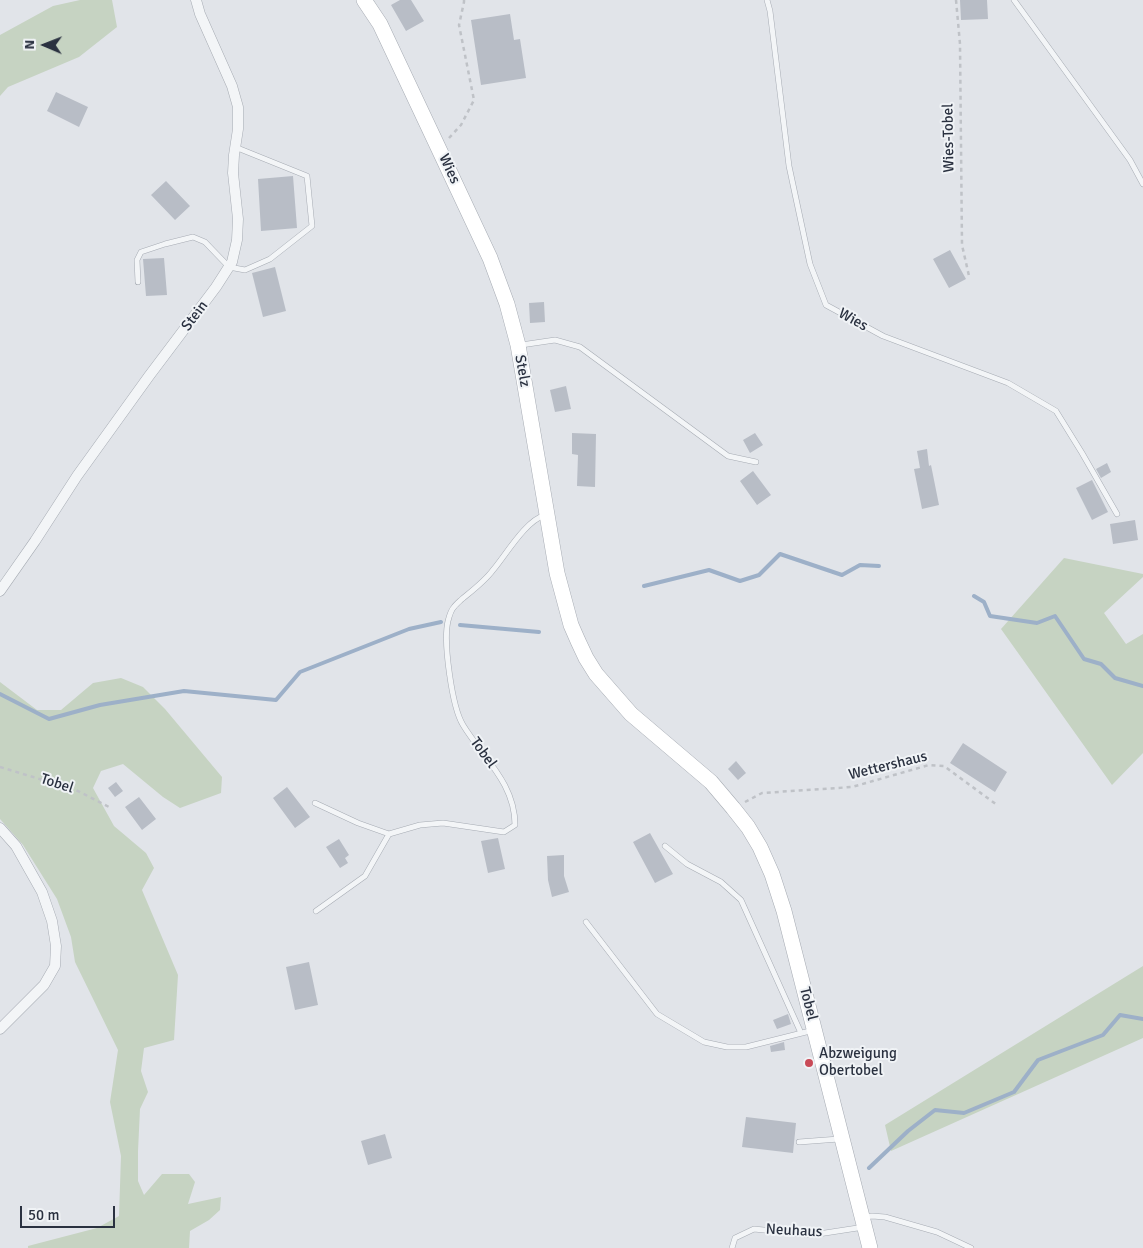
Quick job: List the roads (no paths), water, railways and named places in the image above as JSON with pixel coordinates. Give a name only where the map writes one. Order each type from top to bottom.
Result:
[{"type":"main road","name":"Wies","points":[[364,0],[380,24],[490,258],[507,304],[518,345]]},
{"type":"main road","name":"Stelz","points":[[518,345],[557,573],[566,609]]},
{"type":"main road","name":"Tobel","points":[[566,609],[586,658],[596,674],[631,714],[718,790],[748,826],[760,847],[772,874],[784,911],[808,1031],[842,1138],[870,1248]]},
{"type":"street","name":"Stein","points":[[0,591],[77,476],[216,287],[232,262],[238,219],[233,173],[238,129],[238,108],[232,86],[200,14],[196,0]]},
{"type":"street","points":[[0,828],[16,846],[42,892],[52,921],[56,946],[55,966],[44,985],[0,1029]]},
{"type":"lane","name":"Wies","points":[[767,0],[770,11],[789,166],[810,264],[826,305],[883,336],[1008,383],[1056,411],[1117,514]]},
{"type":"lane","points":[[1014,0],[1130,160],[1143,184]]},
{"type":"lane","points":[[138,282],[137,260],[142,252],[165,244],[193,237],[205,242],[229,267],[245,270],[270,259],[312,226],[307,176],[235,147]]},
{"type":"lane","name":"Stelz","points":[[518,345],[555,340],[580,347],[728,456],[756,462]]},
{"type":"lane","name":"Tobel","points":[[389,834],[420,825],[443,823],[504,832],[515,825],[515,813],[509,793],[493,766],[462,724],[452,693],[446,648],[448,621],[454,607],[491,573],[529,524],[541,516],[547,515]]},
{"type":"lane","points":[[315,803],[358,823],[389,834],[365,876],[316,911]]},
{"type":"lane","points":[[666,846],[687,864],[721,882],[741,900],[808,1031]]},
{"type":"lane","name":"Tobel","points":[[586,922],[657,1014],[704,1042],[746,1047],[808,1031]]},
{"type":"lane","points":[[799,1142],[842,1138]]},
{"type":"lane","name":"Neuhaus","points":[[732,1248],[735,1238],[754,1229],[812,1235],[863,1222],[872,1216],[885,1217],[937,1232],[971,1248]]},
{"type":"waterway","points":[[644,586],[709,570],[740,581],[759,575],[780,554],[842,575],[860,565],[879,566]]},
{"type":"waterway","points":[[974,596],[984,602],[990,616],[1037,623],[1055,616],[1084,659],[1101,664],[1115,678],[1143,686]]},
{"type":"waterway","points":[[0,694],[49,719],[100,705],[184,691],[276,700],[300,672],[409,629],[441,622]]},
{"type":"waterway","points":[[460,625],[539,632]]},
{"type":"waterway","points":[[869,1168],[908,1131],[935,1110],[964,1113],[1014,1092],[1038,1060],[1103,1035],[1120,1015],[1143,1019]]},
{"type":"place","name":"Abzweigung Obertobel","points":[[809,1063]]}]
